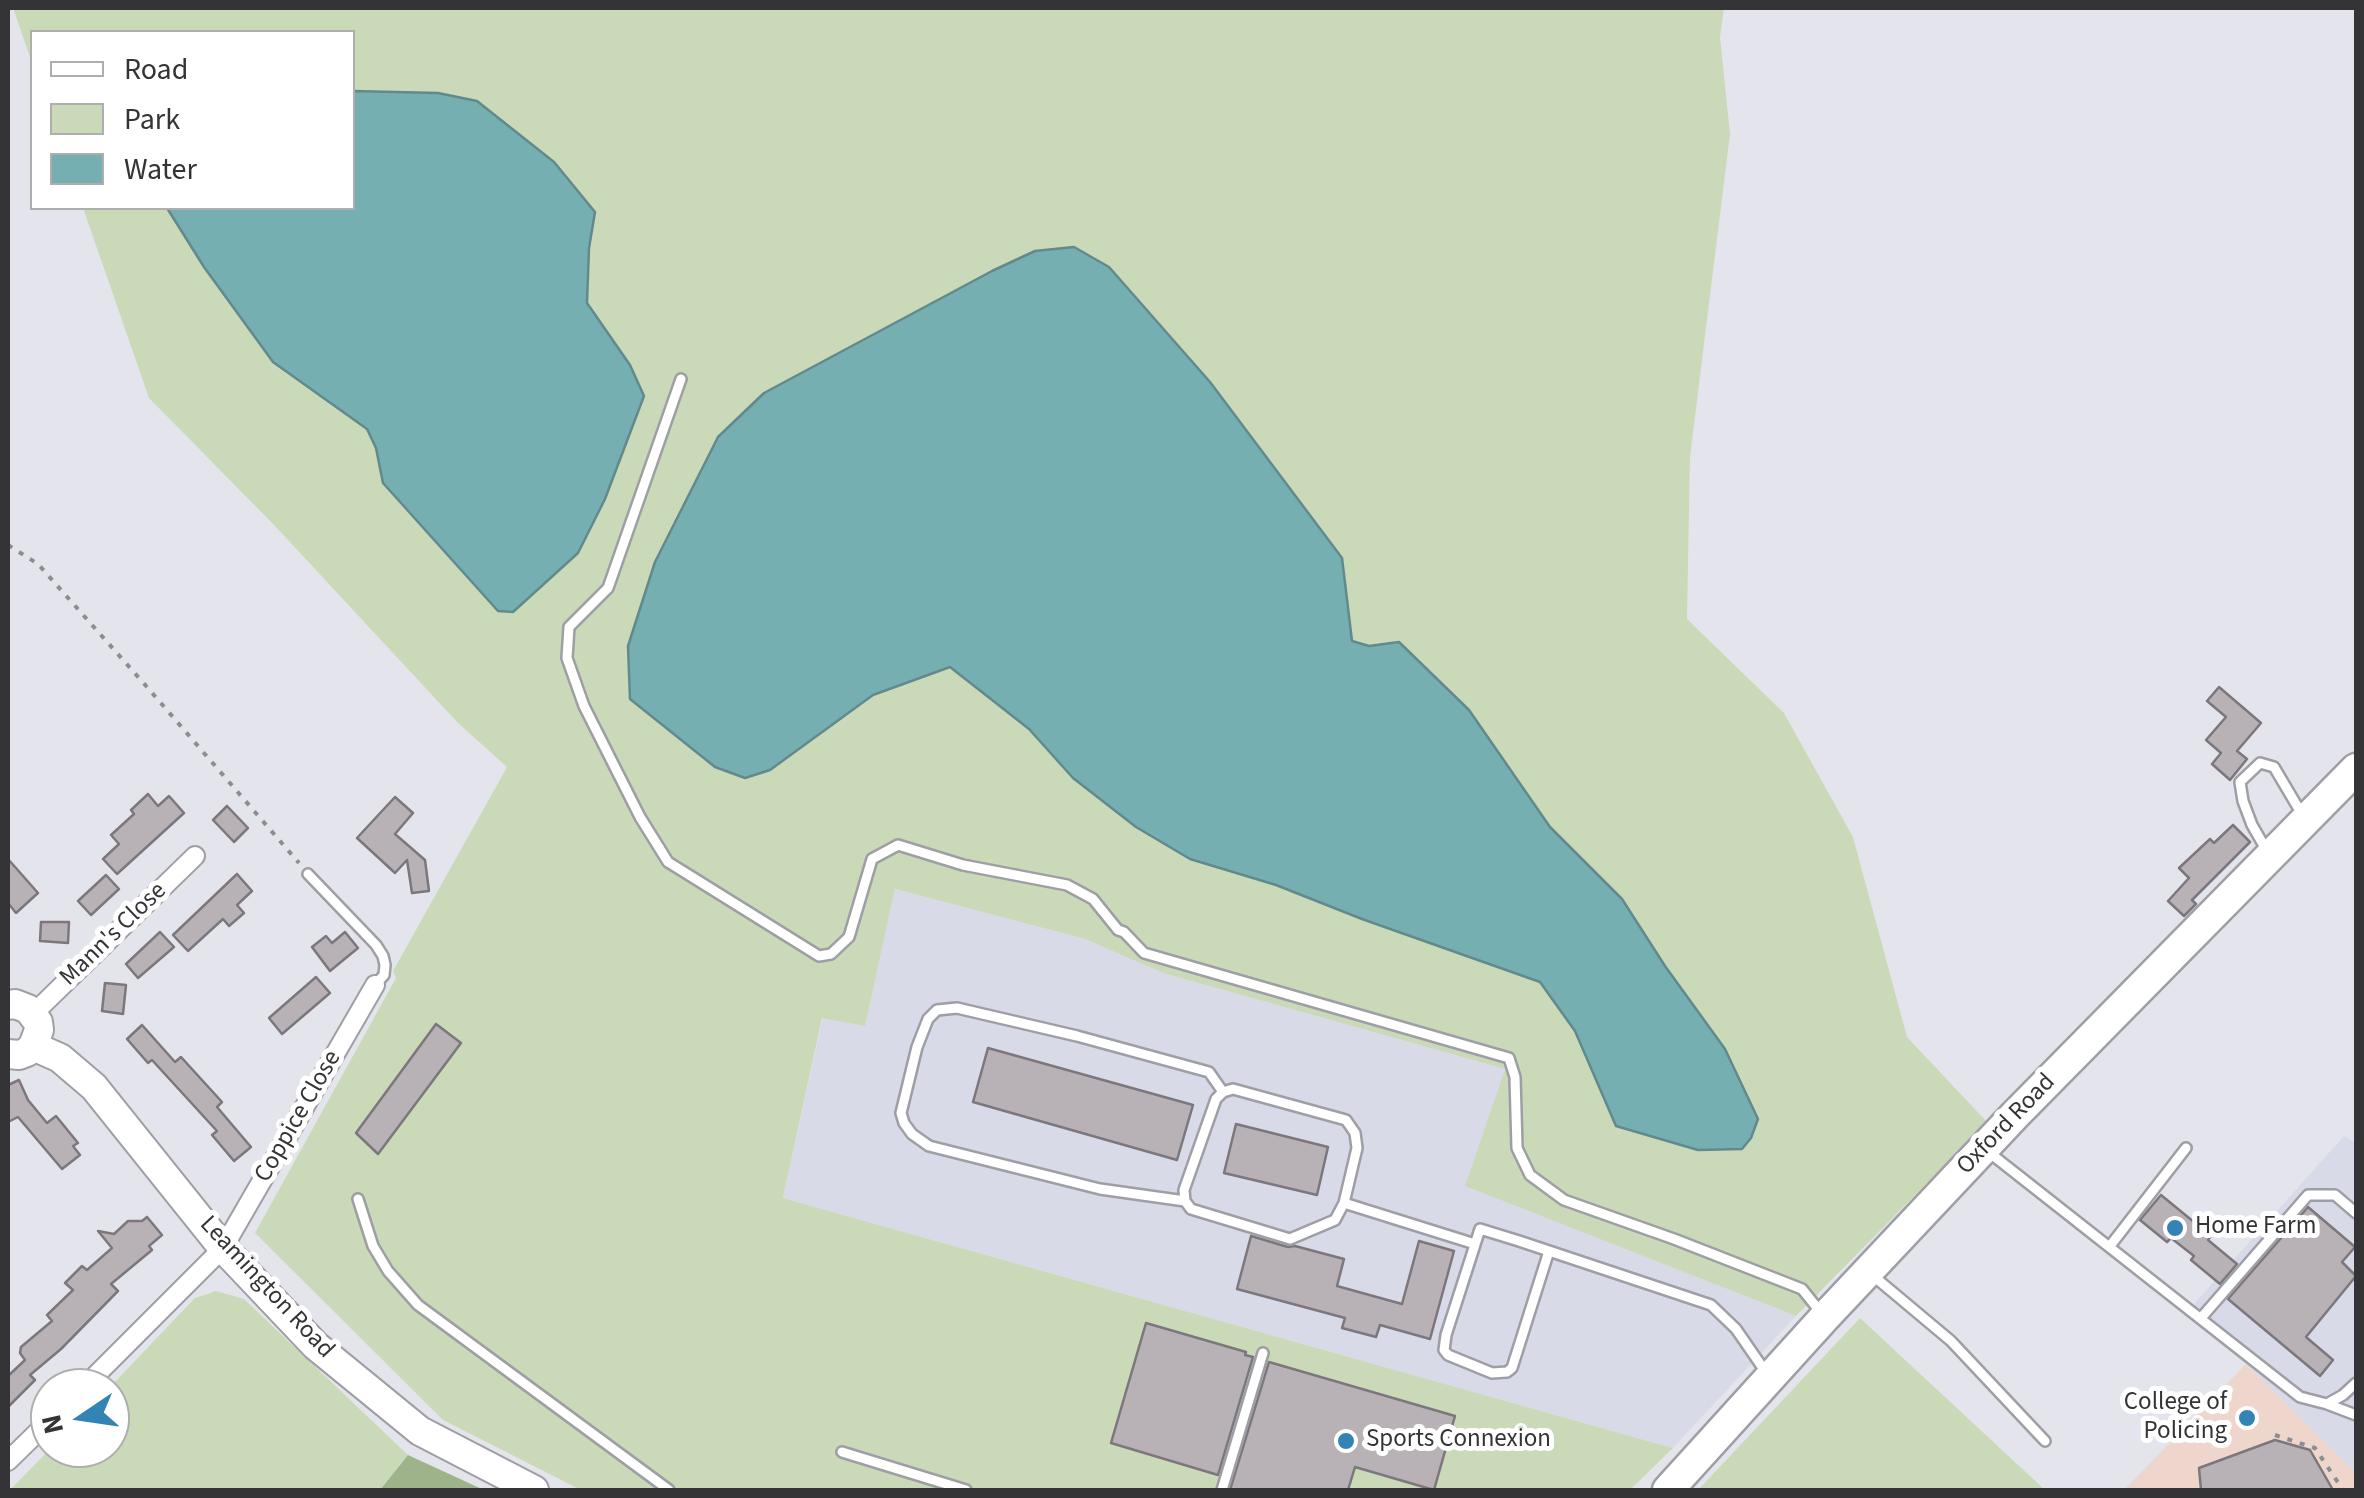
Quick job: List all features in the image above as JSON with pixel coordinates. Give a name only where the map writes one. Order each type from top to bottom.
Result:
[{"type":"highway","name":"Oxford Road","points":[[1668,1490],[1984,1148],[2356,769]]},
{"type":"main road","name":"Leamington Road","points":[[20,1010],[39,1030],[20,1050]]},
{"type":"main road","name":"Leamington Road","points":[[20,1050],[60,1058],[94,1088],[223,1248],[316,1346],[420,1431],[534,1490]]},
{"type":"street","name":"Mann's Close","points":[[20,1010],[195,856]]},
{"type":"street","name":"Coppice Close","points":[[104,1368],[223,1248],[375,985]]},
{"type":"street","points":[[8,1461],[30,1440]]},
{"type":"lane","points":[[681,379],[608,588],[570,627],[567,658],[584,706],[640,817],[668,862],[818,956],[832,954],[848,937],[872,858],[898,845],[964,865],[1067,885],[1093,898],[1118,930],[1144,953],[1509,1058],[1515,1077],[1517,1148],[1530,1175],[1564,1200],[1802,1289],[1825,1317]]},
{"type":"lane","points":[[2271,858],[2252,825],[2240,782],[2260,763],[2274,768],[2306,822]]},
{"type":"lane","points":[[308,874],[383,956],[384,975],[375,985]]},
{"type":"lane","points":[[1185,1201],[1100,1189],[929,1146],[912,1134],[902,1113],[917,1047],[928,1018],[937,1010],[957,1008],[1208,1072],[1222,1092]]},
{"type":"lane","points":[[1233,1088],[1346,1120],[1355,1133],[1357,1148],[1344,1202],[1335,1220],[1290,1238],[1191,1209],[1184,1190],[1216,1099],[1222,1092],[1233,1088]]},
{"type":"lane","points":[[1984,1148],[2300,1397],[2356,1414]]},
{"type":"lane","points":[[2110,1246],[2186,1148]]},
{"type":"lane","points":[[2201,1318],[2308,1195],[2335,1195],[2356,1212]]},
{"type":"lane","points":[[358,1200],[373,1246],[388,1271],[418,1305],[668,1490]]},
{"type":"lane","points":[[1344,1202],[1475,1244]]},
{"type":"lane","points":[[1549,1251],[1512,1368],[1500,1374],[1454,1359],[1444,1350],[1480,1228],[1711,1304],[1736,1328],[1770,1378]]},
{"type":"lane","points":[[1868,1271],[1951,1341],[2046,1441]]},
{"type":"lane","points":[[1222,1490],[1264,1353]]},
{"type":"lane","points":[[2326,1404],[2356,1384]]},
{"type":"lane","points":[[842,1452],[966,1490]]},
{"type":"path","points":[[8,545],[38,564],[308,874]]},
{"type":"path","points":[[2275,1435],[2315,1448],[2342,1490]]},
{"type":"shaded area","points":[[895,889],[1085,939],[1163,973],[1505,1069],[1466,1186],[1796,1316],[1673,1448],[783,1198],[823,1017],[865,1025]]},
{"type":"shaded area","name":"Home Farm","points":[[2344,1136],[2356,1143],[2356,1473],[2246,1364],[2184,1315]]},
{"type":"shaded area","name":"College of Policing","points":[[2246,1364],[2356,1473],[2356,1490],[2124,1490]]},
{"type":"green space","points":[[13,8],[1724,8],[1720,37],[1730,134],[1690,457],[1687,619],[1784,713],[1853,837],[1907,1037],[1987,1122],[1796,1316],[1465,1186],[1505,1069],[1163,973],[1085,939],[895,889],[865,1026],[822,1018],[783,1198],[1673,1448],[1630,1490],[581,1490],[443,1420],[255,1233],[396,978],[393,971],[507,767],[458,723],[275,526],[149,398],[84,210],[355,210],[355,30],[30,30],[30,57]]},
{"type":"green space","points":[[216,1291],[244,1299],[408,1455],[380,1490],[10,1490],[31,1468],[130,1468],[128,1368],[195,1298]]},
{"type":"green space","points":[[1860,1318],[2045,1490],[1698,1490]]},
{"type":"green space","points":[[408,1455],[484,1490],[380,1490]]},
{"type":"water","points":[[355,91],[438,93],[477,101],[554,162],[595,212],[587,303],[630,365],[644,396],[605,499],[578,553],[513,612],[498,611],[383,483],[376,448],[367,429],[273,362],[168,210],[355,210]]},
{"type":"water","points":[[1074,247],[1109,267],[1210,382],[1342,558],[1352,641],[1369,646],[1399,642],[1469,710],[1550,827],[1622,899],[1725,1049],[1758,1119],[1742,1149],[1698,1150],[1616,1126],[1575,1031],[1540,982],[1276,885],[1190,859],[1136,827],[1073,778],[1029,729],[950,667],[873,695],[770,770],[745,778],[715,767],[630,699],[628,646],[655,562],[718,437],[764,393],[992,271],[1035,251]]},
{"type":"building","points":[[2219,687],[2261,723],[2237,751],[2247,759],[2230,780],[2212,764],[2221,753],[2206,740],[2226,717],[2207,701]]},
{"type":"building","points":[[148,794],[158,806],[169,796],[184,813],[117,874],[103,859],[119,844],[111,835],[134,814],[131,810]]},
{"type":"building","points":[[395,797],[413,813],[395,834],[425,860],[429,891],[412,893],[407,860],[395,873],[357,838]]},
{"type":"building","points":[[227,806],[248,828],[234,842],[213,820]]},
{"type":"building","points":[[2233,825],[2250,842],[2192,900],[2196,904],[2184,916],[2168,901],[2189,878],[2179,868],[2210,839],[2214,843]]},
{"type":"building","points":[[8,859],[38,893],[16,913],[8,903]]},
{"type":"building","points":[[237,874],[252,891],[237,905],[244,913],[229,926],[223,919],[188,951],[173,935]]},
{"type":"building","points":[[106,875],[119,889],[91,915],[78,901]]},
{"type":"building","points":[[41,922],[69,922],[68,943],[40,941]]},
{"type":"building","points":[[160,932],[174,947],[138,978],[126,964]]},
{"type":"building","points":[[345,932],[358,948],[330,971],[312,947],[326,936],[332,943]]},
{"type":"building","points":[[316,977],[330,993],[282,1034],[269,1018]]},
{"type":"building","points":[[105,983],[126,985],[123,1014],[102,1011]]},
{"type":"building","points":[[436,1024],[461,1043],[378,1154],[356,1133]]},
{"type":"building","points":[[142,1025],[175,1062],[181,1057],[222,1102],[217,1107],[251,1147],[234,1161],[212,1135],[217,1131],[152,1060],[148,1063],[127,1039]]},
{"type":"building","points":[[988,1048],[1193,1105],[1177,1160],[973,1102]]},
{"type":"building","points":[[19,1080],[28,1100],[47,1123],[56,1116],[78,1143],[73,1146],[80,1155],[62,1169],[18,1117],[8,1122],[8,1085]]},
{"type":"building","points":[[1236,1124],[1328,1147],[1317,1195],[1224,1173]]},
{"type":"building","name":"Home Farm","points":[[2161,1195],[2211,1236],[2208,1240],[2237,1264],[2220,1284],[2191,1260],[2194,1256],[2171,1238],[2167,1242],[2140,1220]]},
{"type":"building","points":[[2308,1207],[2355,1247],[2342,1262],[2356,1276],[2306,1337],[2333,1360],[2320,1376],[2228,1299]]},
{"type":"building","points":[[147,1217],[162,1235],[149,1246],[152,1250],[111,1284],[118,1291],[61,1349],[38,1368],[30,1368],[30,1385],[8,1407],[8,1376],[25,1360],[21,1347],[52,1321],[47,1315],[73,1290],[65,1283],[82,1266],[87,1270],[112,1248],[98,1231],[114,1234],[128,1221]]},
{"type":"building","points":[[1251,1236],[1344,1259],[1337,1286],[1402,1304],[1419,1241],[1454,1251],[1430,1339],[1380,1325],[1376,1337],[1342,1328],[1345,1318],[1237,1289]]},
{"type":"building","points":[[1146,1323],[1253,1357],[1218,1475],[1111,1443]]},
{"type":"building","name":"Sports Connexion","points":[[1269,1362],[1455,1416],[1434,1490],[1355,1467],[1348,1490],[1230,1490]]},
{"type":"building","points":[[2275,1440],[2310,1450],[2333,1490],[2201,1490],[2199,1468]]},
{"type":"place","name":"Home Farm","points":[[2175,1228]]},
{"type":"place","name":"College of Policing","points":[[2247,1418]]},
{"type":"place","name":"Sports Connexion","points":[[1346,1441]]}]
